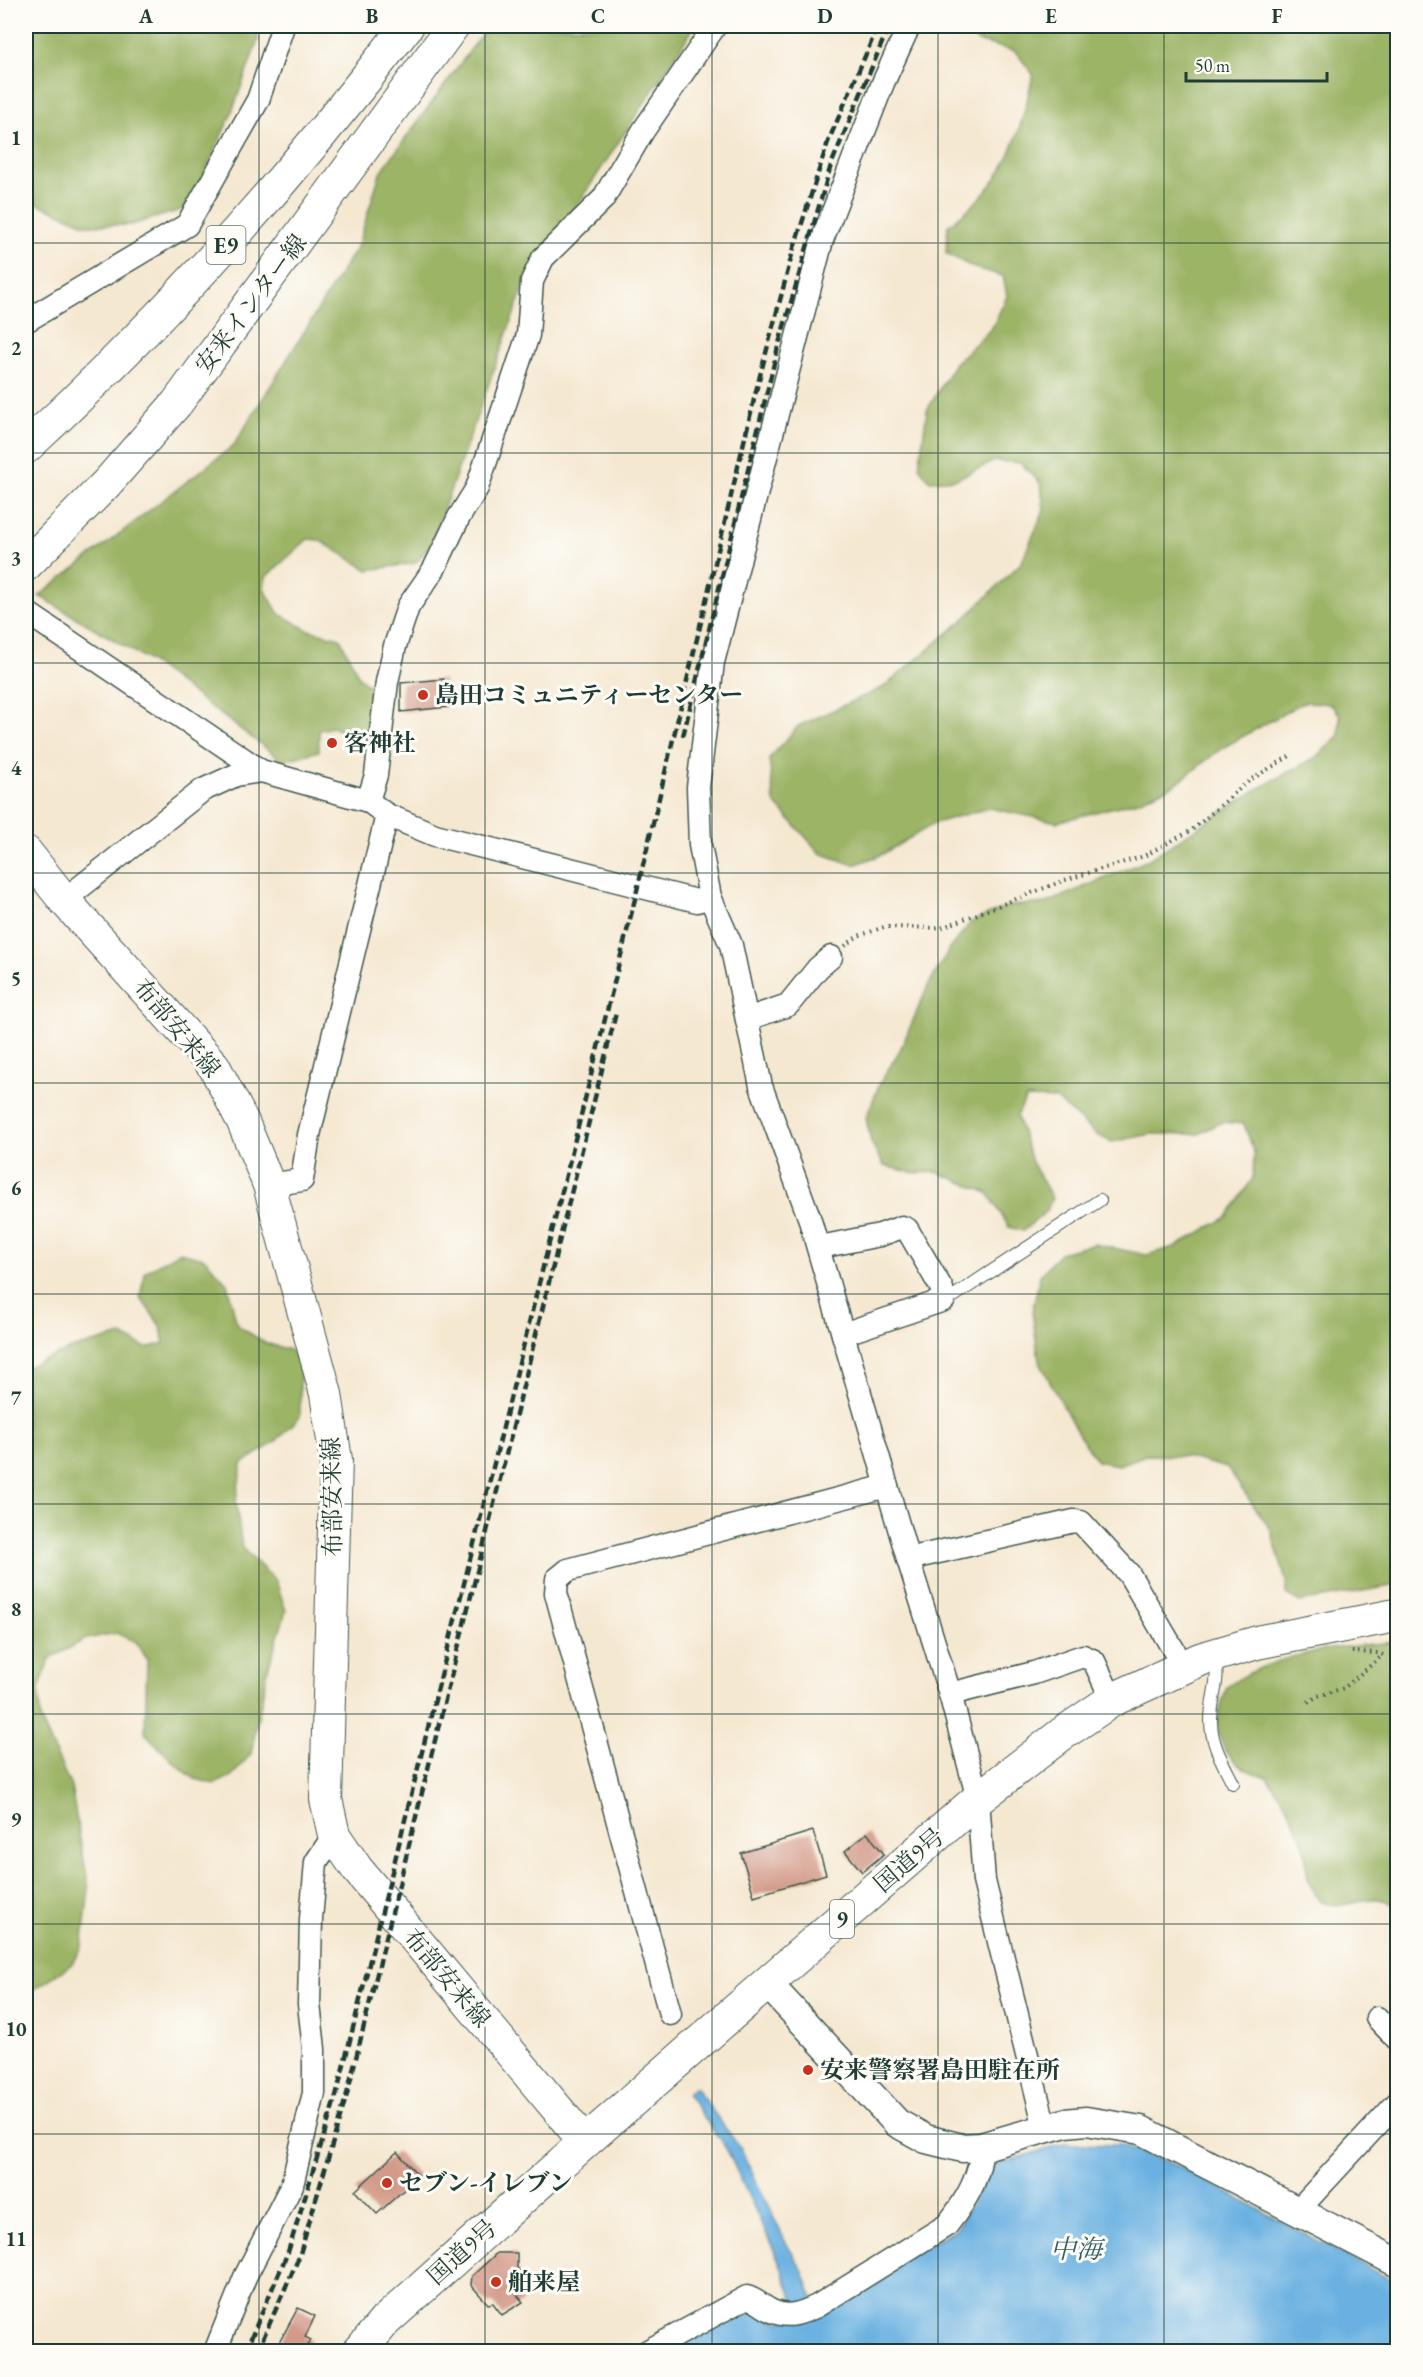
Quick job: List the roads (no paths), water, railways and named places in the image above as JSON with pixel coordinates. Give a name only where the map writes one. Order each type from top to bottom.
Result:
[{"type":"highway","name":"E9","points":[[26,447],[81,396],[182,294],[275,190],[407,26]]},
{"type":"highway","name":"国道9号","points":[[359,2352],[385,2321],[585,2142],[978,1799],[1062,1734],[1112,1700],[1183,1666],[1214,1655],[1259,1642],[1398,1615]]},
{"type":"main road","name":"安来インター線","points":[[26,565],[106,484],[177,403],[453,26]]},
{"type":"main road","name":"布部安来線","points":[[26,852],[64,900],[214,1066],[243,1122],[269,1185],[326,1394],[336,1460],[326,1799],[334,1835],[357,1869],[585,2142]]},
{"type":"street","points":[[26,321],[187,225],[258,99],[283,26]]},
{"type":"street","points":[[368,801],[376,775],[386,692],[395,646],[408,607],[434,569],[459,517],[477,488],[528,335],[532,281],[543,258],[603,199],[643,131],[715,26]]},
{"type":"street","points":[[909,26],[883,83],[822,240],[713,662],[698,787],[700,845],[710,897],[731,945],[761,1086],[809,1217],[950,1694],[978,1799],[984,1881],[1045,2128]]},
{"type":"street","points":[[26,612],[261,771],[368,801],[387,815],[435,835],[697,901],[710,897]]},
{"type":"street","points":[[64,900],[203,790],[236,775],[261,771]]},
{"type":"street","points":[[269,1185],[302,1180],[309,1135],[387,815]]},
{"type":"street","points":[[747,1019],[788,1005],[818,968],[831,957]]},
{"type":"street","points":[[825,1246],[880,1235],[902,1227],[907,1228],[949,1298],[843,1334]]},
{"type":"street","points":[[670,2014],[556,1593],[557,1579],[568,1570],[887,1486]]},
{"type":"street","points":[[908,1558],[1074,1521],[1081,1522],[1129,1574],[1183,1666]]},
{"type":"street","points":[[950,1694],[1034,1673],[1083,1656],[1094,1661],[1112,1700]]},
{"type":"street","points":[[215,2352],[244,2277],[292,2185],[314,2093],[314,2049],[309,2004],[311,1919],[316,1862],[334,1835]]},
{"type":"street","points":[[768,1984],[897,2123],[926,2139],[962,2148],[981,2147],[1045,2128],[1086,2121],[1142,2130],[1398,2263]]},
{"type":"street","points":[[1377,2018],[1398,2040]]},
{"type":"street","points":[[1298,2210],[1398,2102]]},
{"type":"street","points":[[646,2352],[739,2299],[754,2299],[772,2311],[786,2315],[801,2313],[817,2306],[947,2225],[960,2209],[979,2169],[981,2147]]},
{"type":"lane","points":[[949,1298],[1100,1200]]},
{"type":"lane","points":[[1214,1655],[1219,1673],[1213,1700],[1212,1734],[1216,1749],[1233,1783]]},
{"type":"water","points":[[695,2087],[740,2148],[786,2243],[801,2267],[813,2299],[796,2308],[780,2263],[727,2150],[687,2093]]},
{"type":"water","name":"中海","points":[[1064,2144],[1119,2145],[1178,2166],[1397,2283],[1397,2351],[661,2352],[738,2307],[757,2310],[779,2322],[956,2230],[994,2165]]},
{"type":"railway","points":[[245,2352],[288,2252],[336,2096],[634,903],[757,387],[793,251],[828,142],[878,26]]},
{"type":"railway","points":[[683,736],[778,347],[831,165],[889,26]]},
{"type":"railway","points":[[257,2352],[299,2257],[347,2094],[616,1013]]},
{"type":"place","name":"島田コミュニティーセンター","points":[[423,695]]},
{"type":"place","name":"客神社","points":[[332,743]]},
{"type":"place","name":"安来警察署島田駐在所","points":[[808,2070]]},
{"type":"place","name":"セブン-イレブン","points":[[387,2183]]},
{"type":"place","name":"舶来屋","points":[[496,2282]]}]
